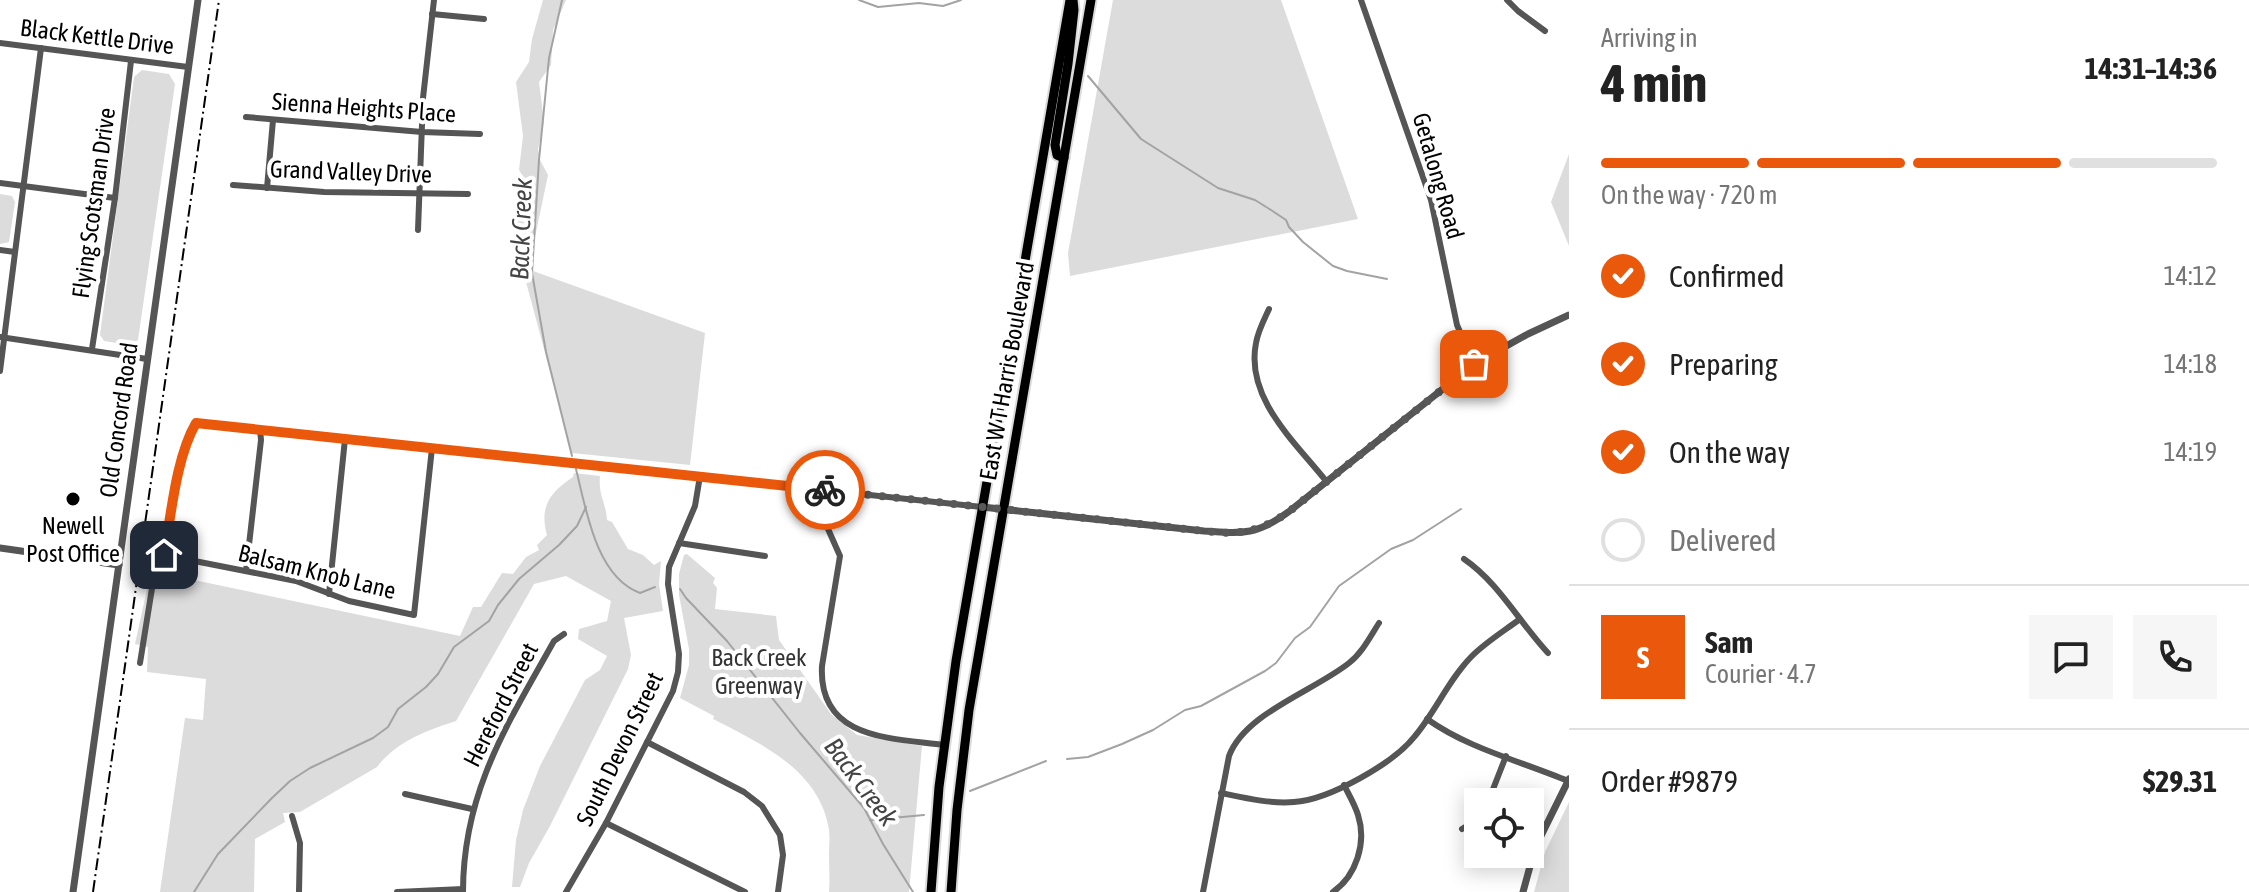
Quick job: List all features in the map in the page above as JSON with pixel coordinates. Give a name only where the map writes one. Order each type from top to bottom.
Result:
[{"type":"main road","points":[[1064,158],[1057,155],[1055,148],[1074,10],[1071,0]]},
{"type":"main road","name":"East W T Harris Boulevard","points":[[931,892],[944,745],[982,507],[1071,0]]},
{"type":"main road","name":"East W T Harris Boulevard","points":[[951,892],[965,739],[1091,0]]},
{"type":"street","name":"Old Concord Road","points":[[73,892],[198,0]]},
{"type":"street","points":[[418,230],[422,132],[434,0]]},
{"type":"street","name":"Getalong Road","points":[[1361,0],[1431,200],[1457,325],[1474,364]]},
{"type":"street","points":[[1508,0],[1545,31]]},
{"type":"street","points":[[432,14],[484,19]]},
{"type":"street","name":"Black Kettle Drive","points":[[0,43],[188,67]]},
{"type":"street","points":[[0,371],[41,48]]},
{"type":"street","name":"Flying Scotsman Drive","points":[[92,349],[115,198],[131,61]]},
{"type":"street","name":"Sienna Heights Place","points":[[246,117],[480,134]]},
{"type":"street","points":[[267,188],[273,120]]},
{"type":"street","points":[[0,183],[115,198]]},
{"type":"street","name":"Grand Valley Drive","points":[[233,185],[324,192],[468,194]]},
{"type":"street","points":[[0,250],[15,252]]},
{"type":"street","points":[[1269,309],[1256,342],[1254,364],[1258,385],[1272,413],[1326,481]]},
{"type":"street","points":[[140,663],[154,576],[164,555],[180,468],[189,435],[196,423],[1204,531],[1247,532],[1275,522],[1474,364],[1569,315]]},
{"type":"street","points":[[2,338],[147,359]]},
{"type":"street","points":[[246,571],[260,429]]},
{"type":"street","points":[[329,594],[345,439]]},
{"type":"street","name":"Balsam Knob Lane","points":[[164,555],[296,581],[349,601],[414,615],[432,448]]},
{"type":"street","name":"South Devon Street","points":[[566,892],[606,823],[673,691],[678,672],[677,635],[668,584],[669,567],[695,506],[700,476]]},
{"type":"street","points":[[827,490],[824,520],[840,556],[822,666],[827,696],[843,721],[863,733],[944,745]]},
{"type":"street","points":[[679,543],[765,556]]},
{"type":"street","points":[[0,548],[119,565]]},
{"type":"street","points":[[1464,559],[1478,568],[1500,592],[1548,653]]},
{"type":"street","points":[[1221,793],[1293,802],[1314,798],[1387,762],[1402,751],[1470,658],[1520,619]]},
{"type":"street","points":[[1203,892],[1229,756],[1238,737],[1255,722],[1349,663],[1379,623]]},
{"type":"street","name":"Hereford Street","points":[[463,890],[465,849],[472,809],[485,772],[498,740],[554,641],[564,634]]},
{"type":"street","points":[[1427,719],[1471,744],[1568,780],[1535,848],[1523,892]]},
{"type":"street","points":[[647,742],[744,792],[762,806],[780,835],[783,855],[778,892]]},
{"type":"street","points":[[1493,788],[1506,756]]},
{"type":"street","points":[[1333,892],[1353,869],[1361,843],[1358,815],[1344,785]]},
{"type":"street","points":[[405,794],[472,809]]},
{"type":"street","points":[[292,816],[300,843],[299,892]]},
{"type":"street","points":[[606,823],[745,892]]},
{"type":"street","points":[[397,892],[463,890]]},
{"type":"green space","points":[[543,0],[566,0],[553,30],[551,65],[539,82],[544,122],[538,149],[548,175],[535,237],[514,240],[526,181],[519,170],[523,136],[516,82],[529,62]]},
{"type":"green space","points":[[1113,0],[1281,0],[1358,219],[1070,276],[1068,253]]},
{"type":"green space","points":[[142,70],[169,74],[175,84],[138,340],[130,345],[104,341],[100,335],[134,77]]},
{"type":"green space","points":[[1569,154],[1569,246],[1551,202]]},
{"type":"green space","points":[[0,194],[12,196],[15,202],[9,242],[0,244]]},
{"type":"green space","points":[[522,267],[705,333],[690,465],[572,453]]},
{"type":"green space","points":[[574,473],[600,476],[607,520],[612,522],[628,549],[643,555],[654,565],[661,561],[659,584],[663,611],[624,618],[631,655],[628,669],[529,863],[520,887],[512,887],[516,840],[523,810],[540,766],[585,680],[600,670],[607,656],[578,639],[579,629],[607,621],[611,601],[566,576],[534,584],[456,721],[403,744],[377,767],[300,812],[283,813],[285,822],[255,839],[254,892],[160,892],[185,718],[203,720],[206,679],[147,672],[148,647],[135,644],[151,571],[460,636],[473,607],[481,607],[502,573],[513,574],[526,557],[539,550],[537,545],[547,535],[544,516],[548,501]]},
{"type":"green space","name":"Back Creek Greenway","points":[[687,554],[715,578],[715,609],[776,616],[779,640],[831,714],[857,735],[922,746],[909,892],[829,892],[829,830],[814,791],[801,775],[768,749],[680,698],[689,665],[679,595],[679,574],[684,555]]},
{"type":"green space","points":[[1569,802],[1569,892],[1534,892],[1541,868],[1544,868],[1545,852]]},
{"type":"waterway","name":"Back Creek","points":[[562,0],[549,58],[532,273],[546,352],[572,456]]},
{"type":"waterway","points":[[859,0],[878,7],[919,3],[943,6],[961,0]]},
{"type":"waterway","points":[[1088,76],[1141,139],[1218,188],[1255,200],[1271,210],[1286,220],[1303,242],[1333,266],[1387,279]]},
{"type":"waterway","name":"Back Creek","points":[[576,469],[595,540],[613,572],[625,585],[640,593],[655,587]]},
{"type":"waterway","points":[[194,892],[218,854],[290,781],[388,727],[398,709],[438,674],[454,647],[489,621],[519,579],[577,526],[586,507]]},
{"type":"waterway","points":[[1067,759],[1088,757],[1122,744],[1265,671],[1276,663],[1295,638],[1310,627],[1339,586],[1391,549],[1413,540],[1461,509]]},
{"type":"waterway","name":"Back Creek","points":[[680,589],[727,641],[864,808],[913,892]]},
{"type":"waterway","points":[[970,791],[1046,761]]},
{"type":"waterway","points":[[870,820],[924,815]]},
{"type":"railway","points":[[93,892],[219,0]]},
{"type":"way so far","points":[[825,490],[1177,528],[1247,532],[1275,522],[1474,364]]},
{"type":"place","name":"Newell Post Office","points":[[73,499]]},
{"type":"route","points":[[164,555],[180,468],[189,435],[196,423],[825,490]]}]
